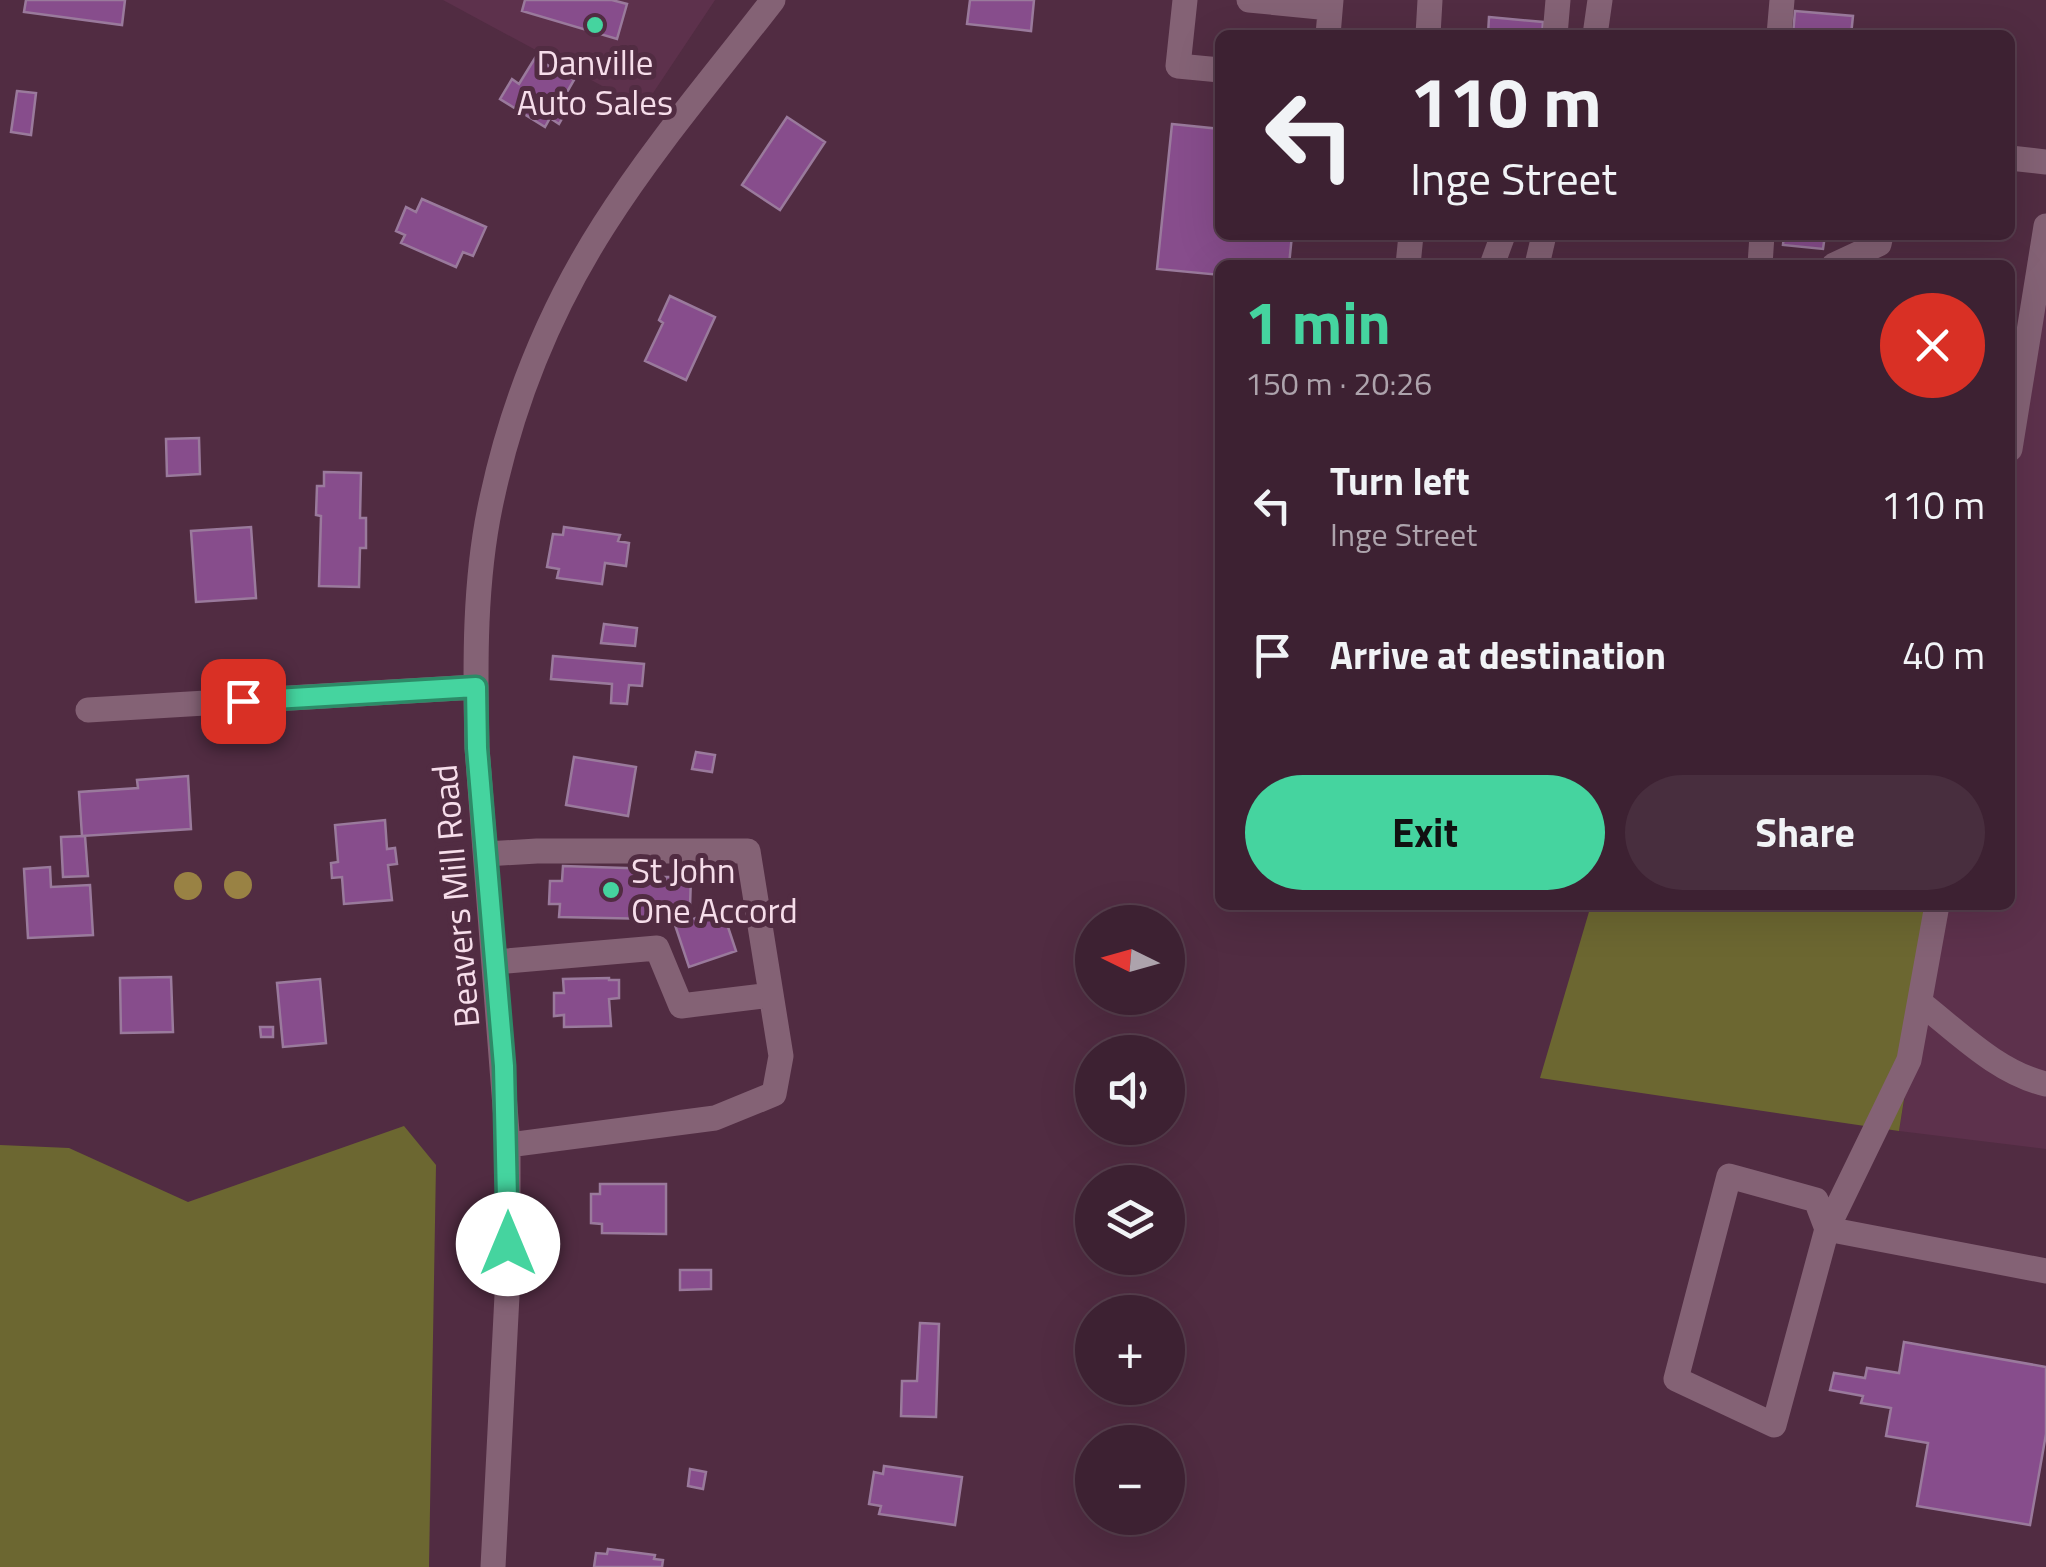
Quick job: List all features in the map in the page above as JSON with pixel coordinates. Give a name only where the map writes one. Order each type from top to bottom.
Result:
[{"type":"street","name":"Beavers Mill Road","points":[[493,1567],[508,1276],[508,1144],[476,687],[479,604],[490,502],[529,373],[562,297],[642,170],[773,0]]},
{"type":"street","points":[[1185,0],[1178,66],[1215,70]]},
{"type":"street","points":[[1250,0],[1330,4],[1328,30]]},
{"type":"street","points":[[1428,30],[1430,0]]},
{"type":"street","points":[[1555,30],[1558,0]]},
{"type":"street","points":[[1596,30],[1600,0]]},
{"type":"street","points":[[1779,30],[1782,0]]},
{"type":"street","points":[[2015,159],[2046,162]]},
{"type":"street","points":[[2015,418],[2046,226]]},
{"type":"street","points":[[1845,260],[1879,244],[1880,240]]},
{"type":"street","points":[[88,710],[476,687]]},
{"type":"street","points":[[486,854],[748,851],[781,1056],[774,1094],[714,1118],[508,1144]]},
{"type":"street","points":[[1827,1229],[1816,1200],[1729,1176],[1676,1379],[1774,1425],[1827,1229],[1909,1060],[1936,910]]},
{"type":"street","points":[[496,962],[657,948],[681,1006],[771,994]]},
{"type":"street","points":[[1922,1004],[1990,1057],[2028,1080],[2046,1084]]},
{"type":"street","points":[[1827,1229],[2046,1271]]},
{"type":"shaded area","points":[[443,0],[715,0],[643,108]]},
{"type":"shaded area","points":[[2046,226],[2046,1149],[1899,1131],[1936,910],[2015,910],[2015,418]]},
{"type":"shaded area","points":[[1590,910],[1934,910],[1899,1131],[1540,1078]]},
{"type":"shaded area","points":[[404,1126],[436,1165],[429,1567],[0,1567],[0,1145],[69,1148],[188,1202]]},
{"type":"building","points":[[26,0],[125,0],[122,25],[24,12]]},
{"type":"building","name":"Danville Auto Sales","points":[[525,0],[612,0],[627,4],[617,39],[522,11]]},
{"type":"building","points":[[970,0],[1034,0],[1031,31],[967,24]]},
{"type":"building","points":[[1795,11],[1853,16],[1852,30],[1793,30]]},
{"type":"building","points":[[1489,17],[1543,22],[1542,30],[1488,30]]},
{"type":"building","points":[[535,58],[574,80],[563,99],[570,104],[559,124],[550,118],[545,127],[500,99],[512,79],[519,84]]},
{"type":"building","points":[[17,91],[36,93],[31,135],[11,132]]},
{"type":"building","points":[[787,117],[825,142],[780,210],[742,185]]},
{"type":"building","points":[[1172,124],[1215,128],[1215,240],[1292,240],[1290,260],[1215,260],[1215,275],[1157,269]]},
{"type":"building","points":[[422,199],[486,227],[473,256],[463,252],[456,267],[401,243],[405,235],[396,231],[406,207],[416,212]]},
{"type":"building","points":[[1784,240],[1824,240],[1823,249],[1783,245]]},
{"type":"building","points":[[670,296],[715,317],[686,380],[645,361],[663,323],[659,320]]},
{"type":"building","points":[[199,438],[200,474],[167,476],[166,439]]},
{"type":"building","points":[[324,472],[361,473],[360,518],[366,518],[366,548],[360,548],[359,587],[319,586],[321,516],[316,515],[317,486],[324,486]]},
{"type":"building","points":[[251,527],[256,598],[196,602],[191,531]]},
{"type":"building","points":[[564,527],[620,535],[618,541],[629,543],[626,566],[605,563],[602,584],[557,578],[559,569],[547,567],[553,534],[563,535]]},
{"type":"building","points":[[604,624],[637,628],[635,646],[601,643]]},
{"type":"building","points":[[553,656],[644,664],[642,686],[629,685],[627,704],[611,703],[612,684],[551,679]]},
{"type":"building","points":[[696,752],[715,755],[712,772],[692,769]]},
{"type":"building","points":[[574,757],[636,767],[628,816],[566,805]]},
{"type":"building","points":[[188,776],[191,829],[82,836],[79,792],[138,788],[137,780]]},
{"type":"building","points":[[385,820],[387,849],[395,848],[397,864],[388,865],[392,900],[344,904],[342,877],[332,878],[331,863],[338,862],[335,825]]},
{"type":"building","points":[[85,836],[88,876],[63,877],[61,837]]},
{"type":"building","points":[[563,866],[656,869],[656,880],[666,881],[665,877],[691,877],[690,907],[653,906],[653,919],[559,917],[560,904],[549,904],[550,881],[562,881]]},
{"type":"building","points":[[50,867],[51,887],[90,885],[93,935],[28,938],[24,869]]},
{"type":"building","points":[[722,909],[736,951],[689,967],[675,925]]},
{"type":"building","points":[[171,977],[173,1032],[121,1033],[120,978]]},
{"type":"building","points":[[320,979],[326,1043],[283,1047],[277,983]]},
{"type":"building","points":[[563,979],[619,980],[619,998],[609,999],[611,1026],[564,1027],[564,1015],[554,1016],[554,993],[564,993]]},
{"type":"building","points":[[260,1027],[273,1027],[273,1037],[261,1037]]},
{"type":"building","points":[[600,1184],[666,1184],[666,1234],[602,1233],[602,1224],[591,1223],[591,1194],[600,1194]]},
{"type":"building","points":[[680,1270],[711,1270],[711,1289],[680,1290]]},
{"type":"building","points":[[920,1323],[939,1324],[936,1417],[901,1416],[902,1381],[917,1381]]},
{"type":"building","points":[[1904,1342],[2046,1367],[2046,1434],[2030,1525],[1917,1506],[1928,1443],[1886,1436],[1891,1408],[1861,1403],[1863,1396],[1830,1390],[1834,1373],[1865,1378],[1867,1368],[1899,1373]]},
{"type":"building","points":[[884,1466],[962,1477],[955,1525],[879,1514],[881,1506],[869,1504],[874,1472],[883,1474]]},
{"type":"building","points":[[690,1469],[706,1472],[703,1489],[688,1486]]},
{"type":"building","points":[[608,1549],[655,1555],[654,1559],[663,1560],[662,1567],[594,1567],[596,1553],[607,1554]]},
{"type":"place","name":"Danville Auto Sales","points":[[595,25]]},
{"type":"place","name":"St John One Accord","points":[[611,890]]},
{"type":"route","points":[[243,701],[476,687],[477,748],[504,1066],[508,1244]]}]
